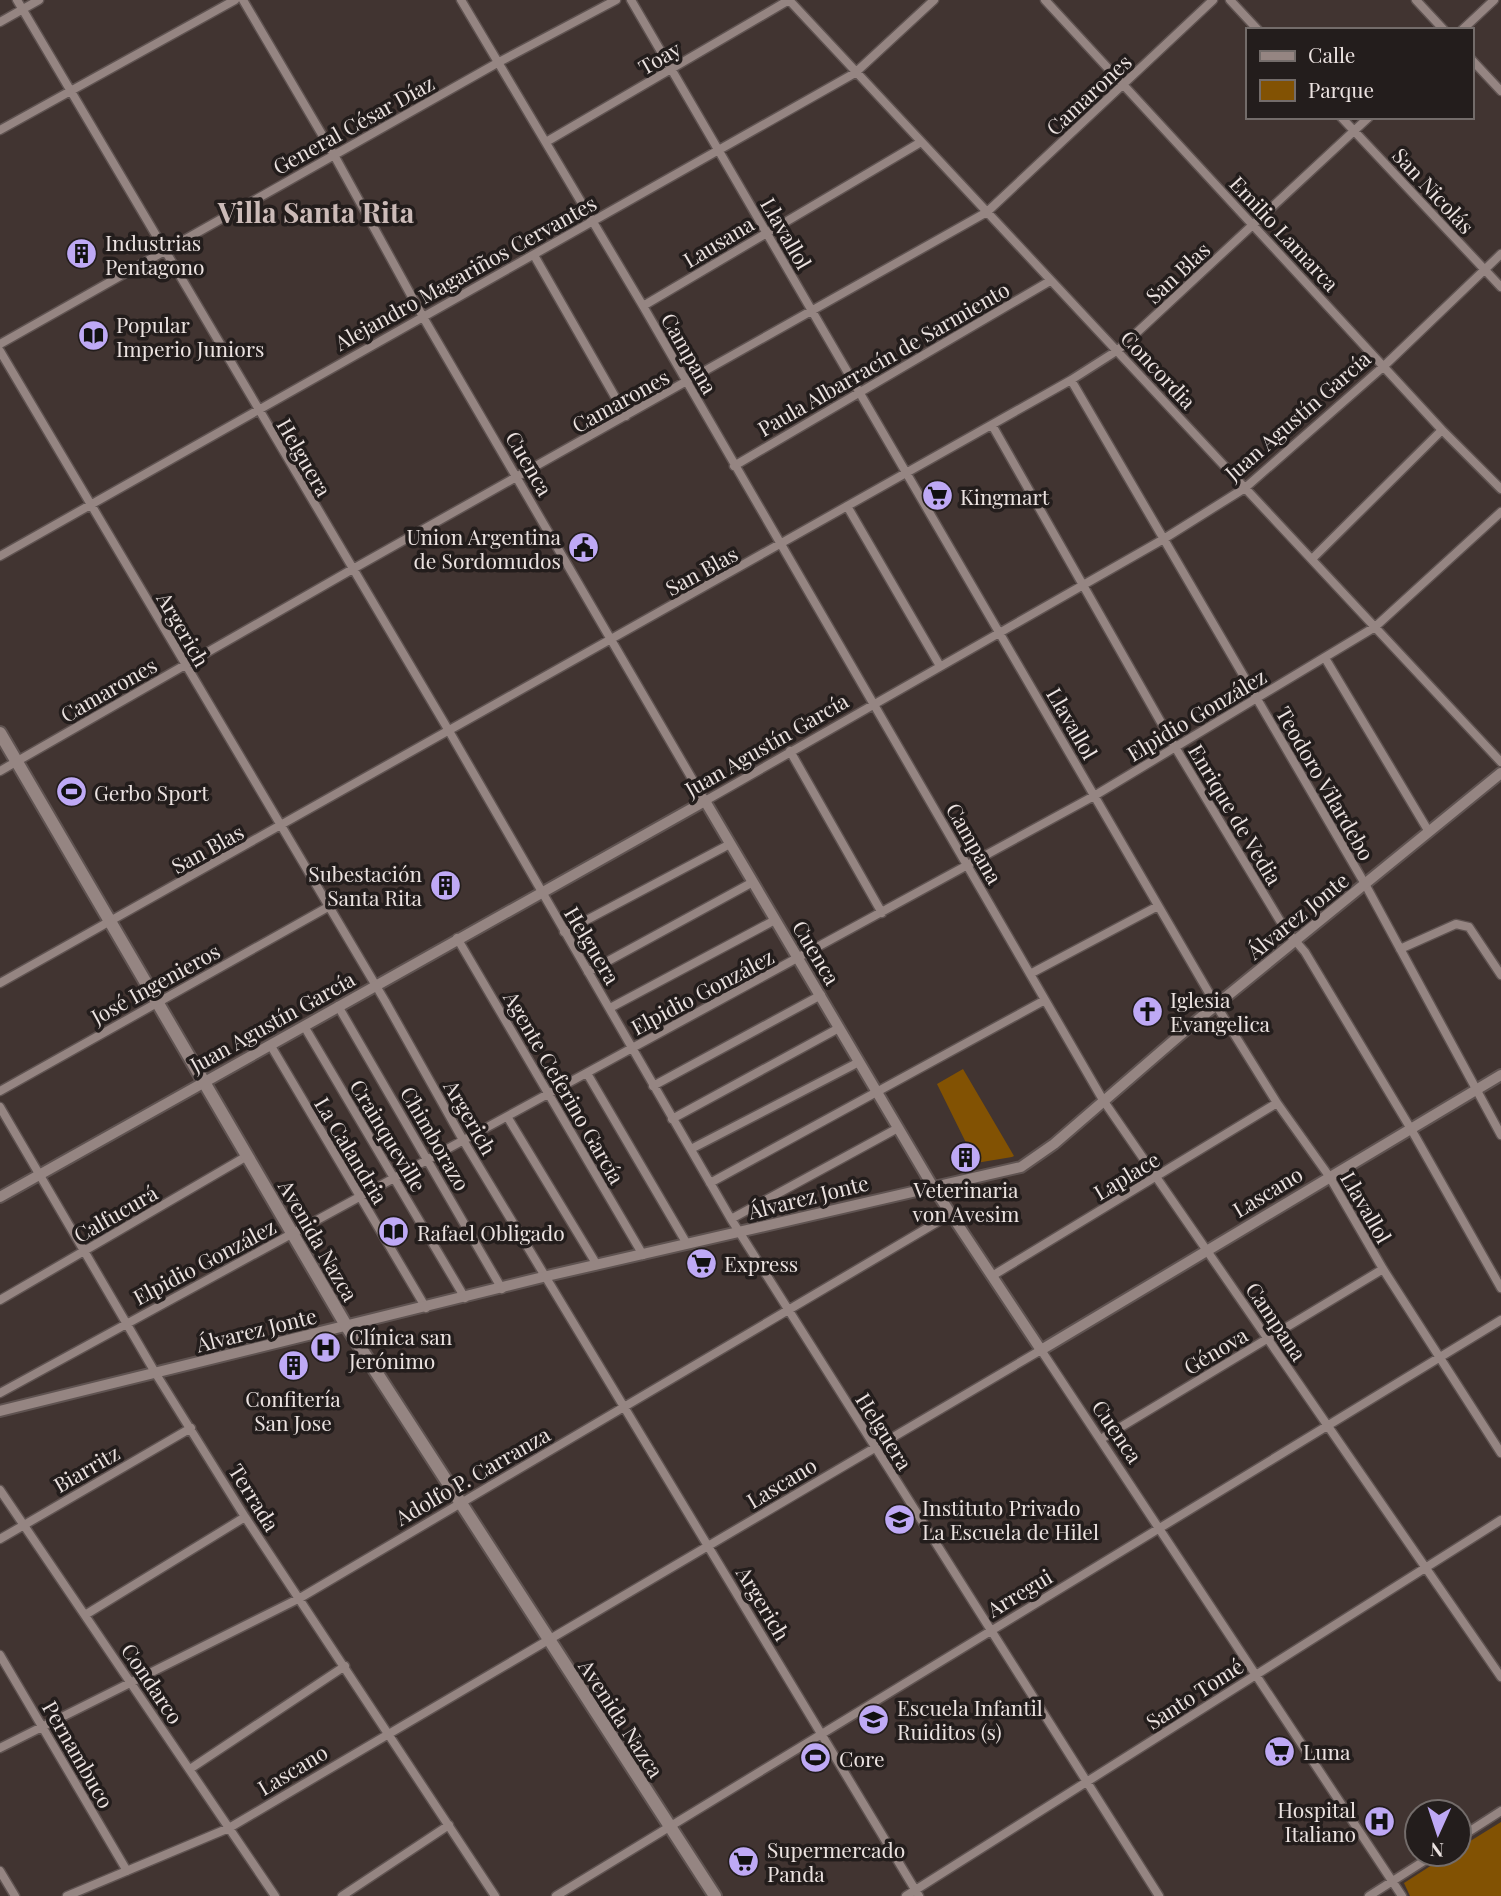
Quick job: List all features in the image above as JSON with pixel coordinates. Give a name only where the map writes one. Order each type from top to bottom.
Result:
[{"type":"main road","name":"Avenida Nazca","points":[[0,733],[347,1327],[715,1896]]},
{"type":"street","name":"Helguera","points":[[17,0],[351,570],[449,731],[731,1219],[1160,1896]]},
{"type":"street","points":[[0,22],[38,0]]},
{"type":"street","points":[[0,130],[235,0]]},
{"type":"street","name":"Cuenca","points":[[243,0],[517,479],[933,1187],[1402,1896]]},
{"type":"street","name":"Campana","points":[[461,0],[643,306],[1103,1100],[1501,1677]]},
{"type":"street","name":"General César Díaz","points":[[0,344],[499,62],[616,0]]},
{"type":"street","name":"Llavallol","points":[[631,0],[1216,1005],[1329,1176],[1438,1358],[1501,1453]]},
{"type":"street","name":"Toay","points":[[546,142],[789,0]]},
{"type":"street","name":"Concordia","points":[[789,0],[1501,762]]},
{"type":"street","name":"Alejandro Magariños Cervantes","points":[[0,556],[257,408],[535,257],[593,221],[855,73],[934,0]]},
{"type":"street","name":"Emilio Lamarca","points":[[1045,0],[1125,83],[1442,430],[1501,489]]},
{"type":"street","name":"Camarones","points":[[0,771],[351,570],[813,313],[987,212],[1213,0]]},
{"type":"street","points":[[1230,0],[1256,28]]},
{"type":"street","points":[[1416,0],[1442,28]]},
{"type":"street","points":[[1464,28],[1494,0]]},
{"type":"street","points":[[1473,61],[1501,91]]},
{"type":"street","name":"San Nicolás","points":[[1343,119],[1501,287]]},
{"type":"street","name":"San Blas","points":[[0,983],[281,828],[1072,380],[1118,350],[1367,119]]},
{"type":"street","name":"Lausana","points":[[643,306],[921,142]]},
{"type":"street","name":"Juan Agustín García","points":[[0,1197],[705,801],[1162,540],[1245,488],[1384,366],[1501,254]]},
{"type":"street","points":[[535,257],[626,416]]},
{"type":"street","name":"Paula Albarracín de Sarmiento","points":[[734,466],[1050,281]]},
{"type":"street","name":"Argerich","points":[[0,351],[463,1140],[917,1893]]},
{"type":"street","name":"Teodoro Vilardebo","points":[[1072,380],[1162,540],[1364,884],[1501,1135]]},
{"type":"street","name":"Enrique de Vedia","points":[[992,425],[1175,747],[1284,929],[1296,941],[1412,1129],[1501,1288]]},
{"type":"street","points":[[1313,558],[1442,430]]},
{"type":"street","points":[[847,506],[940,666]]},
{"type":"street","name":"Elpidio González","points":[[0,1394],[293,1234],[393,1176],[588,1075],[632,1048],[1094,796],[1375,627],[1501,512]]},
{"type":"street","points":[[1325,658],[1429,832]]},
{"type":"street","points":[[790,751],[882,913]]},
{"type":"street","name":"Álvarez Jonte","points":[[0,1411],[547,1276],[1021,1167],[1054,1144],[1216,1005],[1501,773]]},
{"type":"street","points":[[565,932],[730,844]]},
{"type":"street","points":[[589,972],[753,882]]},
{"type":"street","points":[[1030,974],[1158,905]]},
{"type":"street","name":"José Ingenieros","points":[[0,1091],[328,907]]},
{"type":"street","points":[[610,1008],[775,920]]},
{"type":"street","points":[[1400,949],[1456,924],[1469,927],[1501,975]]},
{"type":"street","name":"Agente Ceferino García","points":[[457,939],[643,1255]]},
{"type":"street","points":[[653,1086],[821,995]]},
{"type":"street","points":[[710,1183],[1045,1000]]},
{"type":"street","name":"Chimborazo","points":[[338,1006],[502,1289]]},
{"type":"street","name":"Crainqueville","points":[[304,1026],[465,1298]]},
{"type":"street","points":[[672,1119],[839,1028]]},
{"type":"street","name":"La Calandria","points":[[271,1045],[426,1308]]},
{"type":"street","points":[[691,1149],[859,1062]]},
{"type":"street","points":[[588,1075],[687,1244]]},
{"type":"street","name":"Lascano","points":[[67,1896],[229,1828],[710,1547],[1501,1075]]},
{"type":"street","name":"Laplace","points":[[992,1276],[1278,1102]]},
{"type":"street","name":"Terrada","points":[[0,1107],[156,1374],[245,1517],[495,1896]]},
{"type":"street","points":[[508,1118],[597,1265]]},
{"type":"street","points":[[731,1219],[898,1128]]},
{"type":"street","name":"Calfucurá","points":[[0,1300],[247,1156]]},
{"type":"street","name":"Adolfo P. Carranza","points":[[0,1748],[300,1598],[951,1214]]},
{"type":"street","name":"Génova","points":[[1101,1440],[1383,1269]]},
{"type":"street","name":"Arregui","points":[[556,1896],[990,1630],[1161,1529],[1326,1424],[1501,1320]]},
{"type":"street","name":"Biarritz","points":[[0,1539],[191,1428]]},
{"type":"street","name":"Condarco","points":[[0,1490],[275,1896]]},
{"type":"street","points":[[85,1615],[245,1517]]},
{"type":"street","name":"Santo Tomé","points":[[906,1896],[917,1893],[1254,1674],[1501,1520]]},
{"type":"street","name":"Pernambuco","points":[[0,1655],[127,1871]]},
{"type":"street","points":[[190,1769],[345,1666]]},
{"type":"street","points":[[1473,1830],[1501,1811]]},
{"type":"street","points":[[342,1896],[449,1825]]},
{"type":"street","points":[[1369,1896],[1413,1868]]},
{"type":"street","points":[[0,1871],[15,1896]]},
{"type":"green space","points":[[963,1069],[1014,1156],[976,1163],[937,1084]]},
{"type":"green space","points":[[1501,1822],[1501,1896],[1410,1896],[1404,1883],[1427,1868],[1473,1868],[1473,1839]]},
{"type":"place","name":"Industrias Pentagono","points":[[82,254]]},
{"type":"place","name":"Popular Imperio Juniors","points":[[93,336]]},
{"type":"place","name":"Kingmart","points":[[937,496]]},
{"type":"place","name":"Union Argentina de Sordomudos","points":[[584,548]]},
{"type":"place","name":"Gerbo Sport","points":[[71,792]]},
{"type":"place","name":"Subestación Santa Rita","points":[[445,885]]},
{"type":"place","name":"Iglesia Evangelica","points":[[1147,1011]]},
{"type":"place","name":"Veterinaria von Avesim","points":[[966,1157]]},
{"type":"place","name":"Rafael Obligado","points":[[394,1232]]},
{"type":"place","name":"Express","points":[[701,1263]]},
{"type":"place","name":"Clínica san Jerónimo","points":[[326,1348]]},
{"type":"place","name":"Confitería San Jose","points":[[293,1366]]},
{"type":"place","name":"Instituto Privado La Escuela de Hilel","points":[[899,1519]]},
{"type":"place","name":"Escuela Infantil Ruiditos (s)","points":[[874,1719]]},
{"type":"place","name":"Luna","points":[[1280,1751]]},
{"type":"place","name":"Core","points":[[816,1758]]},
{"type":"place","name":"Hospital Italiano","points":[[1379,1821]]},
{"type":"place","name":"Supermercado Panda","points":[[744,1861]]},
{"type":"district","name":"Villa Santa Rita","points":[[316,211]]}]
